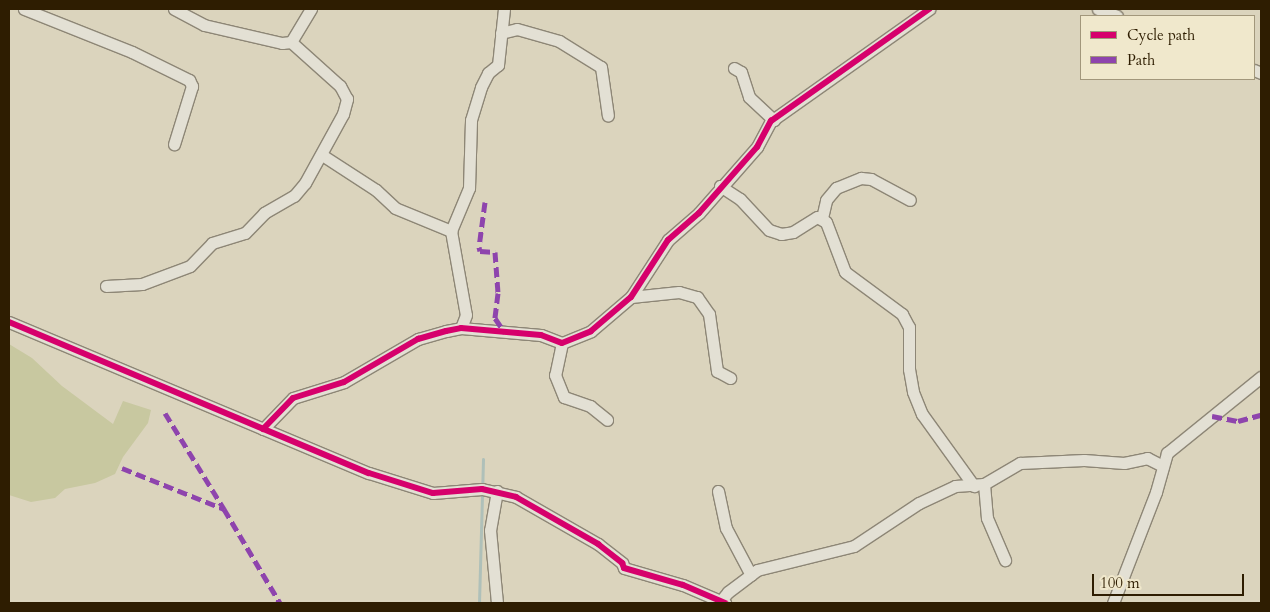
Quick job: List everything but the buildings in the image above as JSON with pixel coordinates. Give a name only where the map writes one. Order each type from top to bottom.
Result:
[{"type":"street","points":[[24,9],[132,52],[189,80],[192,86],[174,144]]},
{"type":"street","points":[[106,286],[142,284],[173,274],[190,266],[212,243],[245,233],[264,213],[294,196],[322,155],[347,99],[340,86],[291,42],[282,43],[204,25],[174,9]]},
{"type":"street","points":[[291,42],[311,9]]},
{"type":"street","points":[[461,328],[466,314],[451,231],[469,188],[471,120],[481,87],[488,73],[498,65],[504,9]]},
{"type":"street","points":[[263,429],[293,398],[344,382],[418,339],[461,328],[541,335],[562,343],[592,332],[631,297],[668,240],[699,213],[720,186],[757,147],[774,120],[929,9]]},
{"type":"street","points":[[1098,9],[1114,15]]},
{"type":"street","points":[[501,33],[517,29],[559,41],[601,67],[608,116]]},
{"type":"street","points":[[734,68],[741,72],[749,97],[774,120]]},
{"type":"street","points":[[322,155],[376,190],[395,208],[451,231]]},
{"type":"street","points":[[910,200],[871,178],[861,178],[836,188],[826,200],[822,218],[830,230],[845,272],[902,314],[909,327],[909,369],[919,407],[937,437],[979,485],[987,518],[1005,560]]},
{"type":"street","points":[[720,186],[740,199],[770,230],[781,234],[822,218]]},
{"type":"street","points":[[631,297],[679,292],[697,297],[709,314],[717,371],[730,378]]},
{"type":"street","points":[[9,322],[370,472],[433,493],[496,491],[540,508],[598,544],[622,562],[624,568],[683,585],[722,603],[751,574],[854,546],[919,503],[954,486],[979,485],[1020,463],[1084,460],[1124,463],[1147,458],[1164,466]]},
{"type":"street","points":[[562,343],[555,375],[564,397],[590,406],[607,420]]},
{"type":"street","points":[[1113,603],[1164,466],[1167,453],[1261,377]]},
{"type":"street","points":[[718,490],[726,528],[751,574]]},
{"type":"street","points":[[496,491],[490,530],[497,603]]},
{"type":"green space","points":[[9,344],[32,358],[62,386],[113,424],[123,401],[151,410],[148,423],[123,457],[115,474],[95,483],[65,489],[55,498],[31,502],[9,495]]},
{"type":"waterway","points":[[479,603],[483,459]]},
{"type":"marked path","points":[[485,202],[479,247],[480,251],[495,252],[498,293],[495,318],[505,333]]},
{"type":"marked path","points":[[165,413],[224,509]]},
{"type":"marked path","points":[[1212,416],[1238,421],[1261,415]]},
{"type":"marked path","points":[[122,468],[224,509],[280,603]]},
{"type":"cycle path","points":[[263,429],[293,398],[344,382],[418,339],[461,328],[541,335],[562,343],[591,331],[631,297],[668,240],[699,213],[757,147],[771,121],[929,9]]},
{"type":"cycle path","points":[[9,322],[369,473],[433,493],[482,489],[516,497],[598,544],[622,563],[624,568],[683,585],[725,603]]}]
